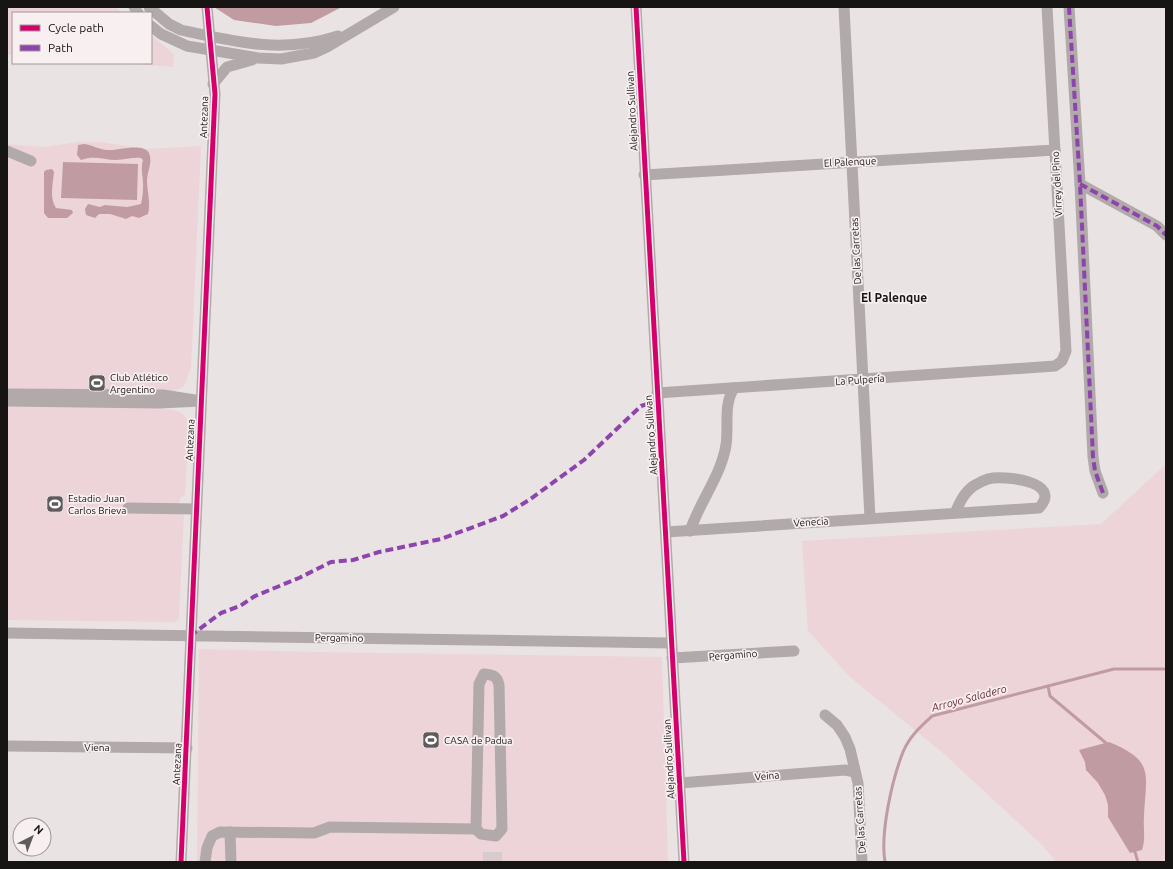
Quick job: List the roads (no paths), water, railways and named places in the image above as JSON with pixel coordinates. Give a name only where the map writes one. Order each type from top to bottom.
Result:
[{"type":"street","points":[[149,7],[169,24],[181,30],[210,37],[267,46],[310,44],[357,29]]},
{"type":"street","name":"Antezana","points":[[181,862],[215,94],[207,7]]},
{"type":"street","points":[[187,46],[258,58],[281,59],[314,53],[394,7]]},
{"type":"street","name":"Alejandro Sullivan","points":[[636,7],[644,175],[666,532],[684,862]]},
{"type":"street","name":"De las Carretas","points":[[844,7],[870,518]]},
{"type":"street","name":"Virrey del Pino","points":[[1047,7],[1066,351],[1062,361]]},
{"type":"street","points":[[1069,7],[1080,184],[1093,457],[1103,493]]},
{"type":"street","points":[[152,27],[162,34],[187,46],[202,56],[213,69]]},
{"type":"street","points":[[213,84],[232,64],[258,58]]},
{"type":"street","name":"El Palenque","points":[[644,175],[1056,150]]},
{"type":"street","points":[[7,151],[31,161]]},
{"type":"street","points":[[1080,184],[1164,230]]},
{"type":"street","name":"La Pulpería","points":[[657,393],[1055,366],[1062,361]]},
{"type":"street","points":[[690,531],[721,467],[724,454],[728,402],[734,388]]},
{"type":"street","points":[[7,394],[162,395],[201,401]]},
{"type":"street","points":[[7,401],[159,403],[201,401]]},
{"type":"street","name":"Venecia","points":[[666,532],[870,518],[956,514],[1039,508],[1043,503],[1043,490],[1036,483],[1027,480],[989,479],[970,488],[963,497],[956,514]]},
{"type":"street","points":[[128,508],[196,509]]},
{"type":"street","name":"Pergamino","points":[[7,633],[671,643]]},
{"type":"street","name":"Pergamino","points":[[672,658],[794,651]]},
{"type":"street","points":[[205,862],[207,848],[212,836],[220,832],[314,833],[330,827],[476,829],[481,834],[496,836],[502,829],[499,686],[497,678],[493,675],[484,674],[478,684],[476,829]]},
{"type":"street","name":"De las Carretas","points":[[825,715],[837,725],[845,737],[858,783],[862,862]]},
{"type":"street","name":"Viena","points":[[7,746],[186,748]]},
{"type":"street","name":"Veina","points":[[680,783],[845,770],[855,772]]},
{"type":"street","points":[[230,832],[231,862]]},
{"type":"waterway","name":"Arroyo Saladero","points":[[885,862],[884,837],[888,807],[899,764],[908,742],[919,728],[932,716],[1114,669],[1166,669]]},
{"type":"waterway","points":[[1048,686],[1050,696],[1106,743]]},
{"type":"waterway","points":[[1135,852],[1138,862]]},
{"type":"place","name":"Club Atlético Argentino","points":[[97,383]]},
{"type":"place","name":"Estadio Juan Carlos Brieva","points":[[55,504]]},
{"type":"place","name":"CASA de Padua","points":[[431,740]]},
{"type":"district","name":"El Palenque","points":[[894,297]]}]
